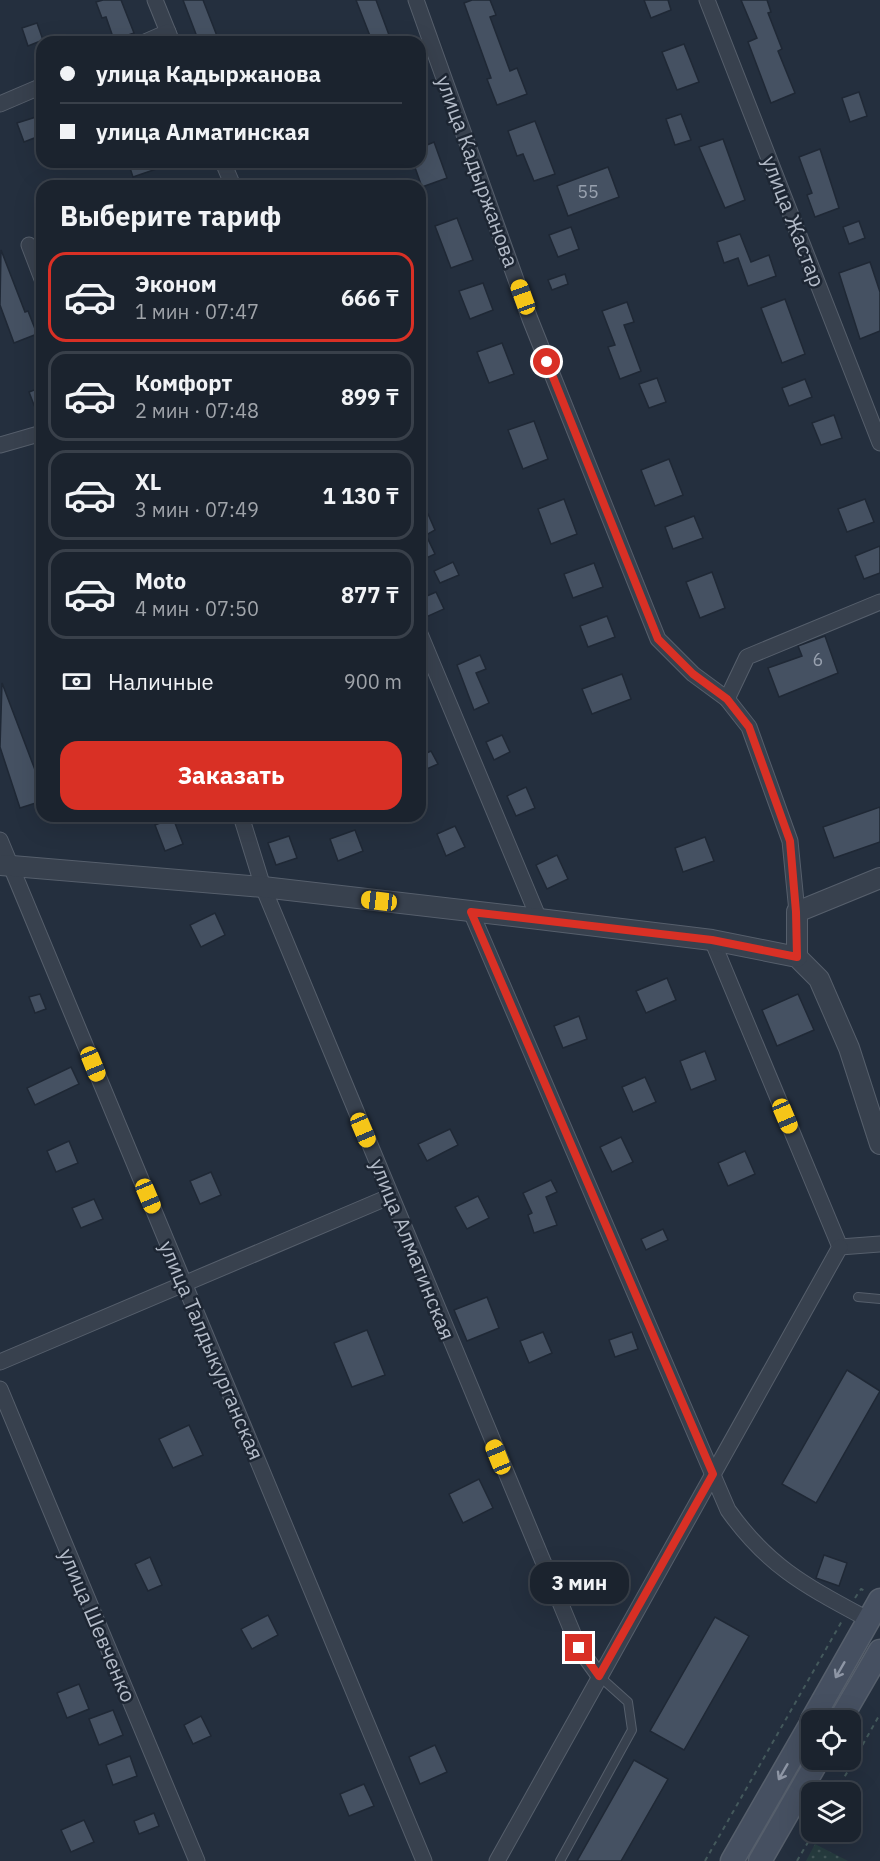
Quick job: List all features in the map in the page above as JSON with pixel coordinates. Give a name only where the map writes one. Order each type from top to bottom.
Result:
[{"type":"main road","points":[[819,1710],[874,1624],[880,1600]]},
{"type":"main road","points":[[846,1710],[880,1651]]},
{"type":"main road","points":[[732,1861],[801,1740]]},
{"type":"main road","points":[[760,1861],[812,1770]]},
{"type":"street","points":[[155,0],[170,36]]},
{"type":"street","name":"улица Кадыржанова","points":[[416,0],[530,319],[658,639],[693,674],[727,699],[749,727],[790,841],[797,957]]},
{"type":"street","name":"улица Жастар","points":[[708,0],[880,442]]},
{"type":"street","points":[[0,104],[36,89]]},
{"type":"street","points":[[29,245],[36,263]]},
{"type":"street","points":[[0,445],[36,435]]},
{"type":"street","points":[[727,699],[747,657],[880,602]]},
{"type":"street","points":[[426,648],[539,919]]},
{"type":"street","name":"улица Алматинская","points":[[243,822],[263,887],[579,1648],[599,1676]]},
{"type":"street","name":"улица Талдыкурганская","points":[[0,840],[5,865],[184,1284],[424,1861]]},
{"type":"street","points":[[5,865],[263,887],[539,919],[712,940],[797,957],[819,979],[849,1048],[880,1144]]},
{"type":"street","points":[[796,912],[880,878]]},
{"type":"street","points":[[471,912],[728,1509],[749,1540],[785,1572],[874,1624]]},
{"type":"street","points":[[712,940],[840,1247]]},
{"type":"street","points":[[0,1362],[391,1196]]},
{"type":"street","points":[[840,1247],[880,1244]]},
{"type":"street","points":[[497,1861],[840,1247]]},
{"type":"street","name":"улица Шевченко","points":[[0,1389],[197,1861]]},
{"type":"lane","points":[[858,1297],[880,1299]]},
{"type":"lane","points":[[560,1861],[632,1730],[628,1702],[599,1676]]},
{"type":"path","points":[[705,1861],[849,1609]]},
{"type":"path","points":[[842,1782],[880,1714]]},
{"type":"path","points":[[797,1861],[808,1842]]},
{"type":"green space","points":[[815,1844],[848,1861],[806,1861]]},
{"type":"building","points":[[121,0],[134,33],[113,36],[106,17],[102,18],[96,2]]},
{"type":"building","points":[[183,0],[203,0],[217,36],[197,36]]},
{"type":"building","points":[[356,0],[376,0],[389,35],[370,36]]},
{"type":"building","points":[[472,0],[490,0],[496,15],[490,17],[510,71],[517,68],[527,94],[497,105],[487,79],[491,78],[464,3]]},
{"type":"building","points":[[644,0],[668,0],[671,10],[651,18]]},
{"type":"building","points":[[741,0],[767,0],[771,12],[768,13],[782,49],[778,51],[795,93],[771,103],[748,42],[757,38]]},
{"type":"building","points":[[37,23],[42,36],[36,36],[36,43],[28,46],[22,28]]},
{"type":"building","points":[[684,44],[699,82],[677,90],[662,52]]},
{"type":"building","points":[[859,92],[867,116],[850,122],[842,98]]},
{"type":"building","points":[[681,114],[691,140],[675,145],[666,119]]},
{"type":"building","points":[[36,117],[36,137],[24,142],[17,123]]},
{"type":"building","points":[[535,121],[555,174],[534,181],[523,154],[517,156],[508,131]]},
{"type":"building","points":[[723,139],[745,200],[725,208],[699,147]]},
{"type":"building","points":[[434,142],[447,178],[426,186],[426,180],[419,180],[415,168],[426,168],[426,145]]},
{"type":"building","points":[[820,149],[839,208],[815,217],[807,195],[812,193],[799,157]]},
{"type":"building","points":[[608,167],[619,197],[568,216],[557,186]]},
{"type":"building","points":[[130,168],[159,168],[133,177]]},
{"type":"building","points":[[457,218],[473,260],[451,268],[435,226]]},
{"type":"building","points":[[859,221],[865,238],[849,244],[843,227]]},
{"type":"building","points":[[571,227],[579,249],[558,257],[549,235]]},
{"type":"building","points":[[740,234],[751,262],[769,255],[776,276],[748,286],[738,258],[724,263],[717,242]]},
{"type":"building","points":[[1,250],[36,334],[14,343],[0,305]]},
{"type":"building","points":[[870,262],[880,292],[880,331],[860,339],[839,273]]},
{"type":"building","points":[[565,274],[568,284],[552,290],[548,280]]},
{"type":"building","points":[[483,283],[493,310],[470,319],[459,291]]},
{"type":"building","points":[[785,299],[805,354],[782,363],[761,308]]},
{"type":"building","points":[[627,302],[634,322],[624,325],[641,371],[620,379],[608,347],[615,345],[602,311]]},
{"type":"building","points":[[502,343],[514,374],[489,383],[477,352]]},
{"type":"building","points":[[657,378],[666,402],[649,408],[639,384]]},
{"type":"building","points":[[805,379],[812,397],[789,406],[782,388]]},
{"type":"building","points":[[36,389],[36,410],[29,392]]},
{"type":"building","points":[[834,415],[842,438],[821,445],[812,423]]},
{"type":"building","points":[[534,421],[548,459],[523,469],[508,430]]},
{"type":"building","points":[[669,459],[683,495],[655,506],[641,470]]},
{"type":"building","points":[[564,499],[577,534],[551,544],[538,509]]},
{"type":"building","points":[[865,499],[874,522],[847,532],[838,509]]},
{"type":"building","points":[[428,514],[435,530],[426,535],[426,515]]},
{"type":"building","points":[[694,516],[703,538],[673,549],[665,527]]},
{"type":"building","points":[[426,535],[435,554],[426,558]]},
{"type":"building","points":[[880,546],[880,573],[864,579],[855,556]]},
{"type":"building","points":[[453,562],[459,575],[440,583],[434,571]]},
{"type":"building","points":[[594,563],[603,587],[573,598],[564,574]]},
{"type":"building","points":[[712,572],[725,608],[700,618],[686,582]]},
{"type":"building","points":[[436,592],[444,609],[426,617],[426,596]]},
{"type":"building","points":[[607,616],[615,637],[588,647],[580,626]]},
{"type":"building","points":[[825,636],[838,673],[779,697],[768,668],[802,656],[798,646]]},
{"type":"building","points":[[480,655],[486,669],[476,673],[489,703],[474,710],[457,665]]},
{"type":"building","points":[[622,674],[631,699],[592,714],[582,689]]},
{"type":"building","points":[[2,683],[36,772],[36,803],[20,808],[0,747]]},
{"type":"building","points":[[502,735],[510,752],[494,760],[486,742]]},
{"type":"building","points":[[431,751],[438,764],[426,769],[426,753]]},
{"type":"building","points":[[526,787],[535,808],[516,816],[507,796]]},
{"type":"building","points":[[880,807],[880,842],[834,858],[823,827]]},
{"type":"building","points":[[175,822],[183,844],[165,851],[155,825]]},
{"type":"building","points":[[455,826],[465,847],[446,856],[437,834]]},
{"type":"building","points":[[355,830],[363,851],[338,861],[330,839]]},
{"type":"building","points":[[289,836],[297,858],[276,865],[268,843]]},
{"type":"building","points":[[705,837],[714,861],[683,872],[675,848]]},
{"type":"building","points":[[557,855],[568,879],[547,889],[536,865]]},
{"type":"building","points":[[215,913],[225,935],[201,947],[190,925]]},
{"type":"building","points":[[667,978],[676,1000],[646,1013],[636,991]]},
{"type":"building","points":[[40,994],[46,1009],[35,1013],[29,997]]},
{"type":"building","points":[[798,994],[814,1030],[777,1046],[762,1010]]},
{"type":"building","points":[[579,1016],[587,1039],[563,1048],[554,1026]]},
{"type":"building","points":[[705,1051],[716,1080],[691,1090],[680,1061]]},
{"type":"building","points":[[71,1067],[79,1084],[35,1105],[27,1088]]},
{"type":"building","points":[[645,1077],[656,1102],[633,1112],[622,1087]]},
{"type":"building","points":[[450,1129],[458,1145],[427,1161],[418,1144]]},
{"type":"building","points":[[621,1137],[633,1162],[612,1172],[600,1147]]},
{"type":"building","points":[[69,1141],[78,1163],[56,1172],[47,1151]]},
{"type":"building","points":[[745,1151],[755,1174],[728,1186],[718,1163]]},
{"type":"building","points":[[211,1172],[221,1195],[200,1204],[190,1181]]},
{"type":"building","points":[[551,1180],[557,1192],[546,1197],[557,1225],[534,1233],[528,1215],[532,1213],[523,1193]]},
{"type":"building","points":[[478,1196],[489,1218],[467,1229],[455,1207]]},
{"type":"building","points":[[94,1199],[103,1219],[81,1228],[72,1208]]},
{"type":"building","points":[[663,1229],[668,1240],[646,1250],[641,1239]]},
{"type":"building","points":[[487,1297],[499,1328],[467,1341],[454,1310]]},
{"type":"building","points":[[367,1330],[385,1375],[352,1387],[334,1343]]},
{"type":"building","points":[[543,1332],[552,1353],[529,1363],[520,1341]]},
{"type":"building","points":[[632,1332],[638,1349],[615,1357],[609,1340]]},
{"type":"building","points":[[847,1370],[880,1391],[816,1503],[782,1484]]},
{"type":"building","points":[[189,1425],[203,1455],[173,1468],[159,1439]]},
{"type":"building","points":[[479,1479],[493,1508],[463,1523],[449,1494]]},
{"type":"building","points":[[824,1555],[847,1563],[839,1586],[816,1578]]},
{"type":"building","points":[[150,1557],[162,1585],[148,1591],[135,1564]]},
{"type":"building","points":[[268,1615],[278,1635],[252,1649],[241,1629]]},
{"type":"building","points":[[715,1617],[749,1636],[684,1750],[650,1731]]},
{"type":"building","points":[[79,1684],[89,1709],[67,1718],[57,1693]]},
{"type":"building","points":[[113,1710],[123,1735],[99,1745],[89,1719]]},
{"type":"building","points":[[201,1716],[211,1736],[193,1744],[184,1725]]},
{"type":"building","points":[[435,1745],[447,1772],[420,1784],[409,1757]]},
{"type":"building","points":[[130,1756],[137,1776],[113,1785],[106,1765]]},
{"type":"building","points":[[634,1760],[668,1779],[621,1861],[577,1861]]},
{"type":"building","points":[[364,1784],[374,1806],[349,1816],[340,1794]]},
{"type":"building","points":[[154,1813],[159,1826],[139,1834],[134,1821]]},
{"type":"building","points":[[84,1820],[94,1842],[71,1852],[61,1830]]},
{"type":"route","points":[[547,362],[658,639],[693,674],[727,699],[749,727],[790,841],[796,912],[797,957],[712,940],[471,912],[713,1474],[599,1676],[579,1648]]}]
